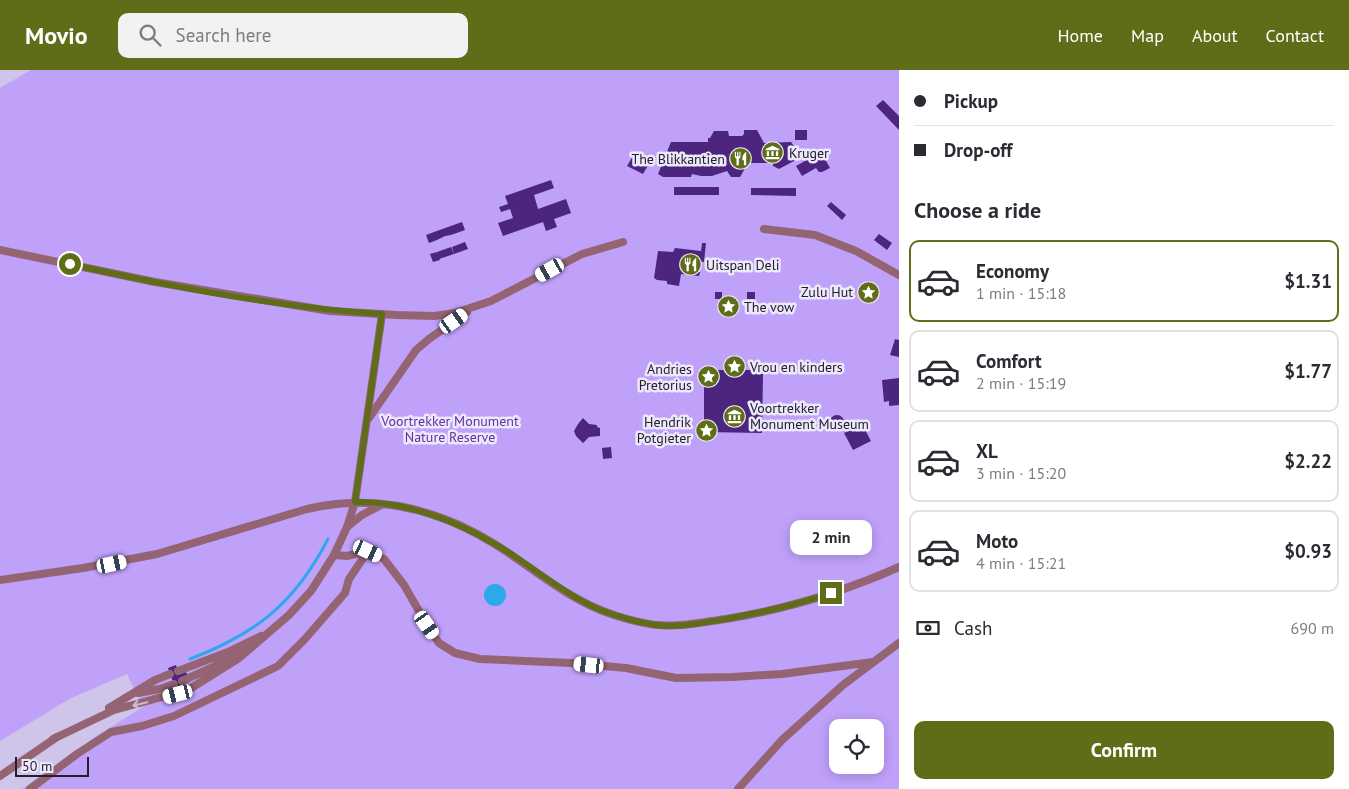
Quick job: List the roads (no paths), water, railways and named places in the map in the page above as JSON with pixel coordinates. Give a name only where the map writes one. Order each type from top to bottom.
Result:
[{"type":"street","points":[[764,228],[815,235],[856,251],[899,275]]},
{"type":"street","points":[[366,430],[372,413],[416,350],[445,327],[477,307],[578,256],[623,242]]},
{"type":"street","points":[[0,250],[155,282],[330,311],[434,316],[477,307]]},
{"type":"street","points":[[54,739],[114,710],[188,690],[239,658],[272,630],[311,591],[334,555],[355,502],[382,314]]},
{"type":"street","points":[[0,580],[83,568],[157,554],[326,504],[355,502],[383,504],[429,513],[459,524],[509,552],[557,586],[584,602],[611,614],[656,625],[688,624],[774,611],[819,597],[899,566]]},
{"type":"street","points":[[346,527],[362,515],[383,504]]},
{"type":"street","points":[[334,555],[347,556],[368,551],[384,559],[404,585],[427,625],[440,643],[455,653],[480,660],[571,663],[626,668],[676,678],[782,674],[873,662]]},
{"type":"street","points":[[30,789],[76,754],[112,732],[142,726],[174,716],[278,666],[305,639],[345,593],[349,579],[368,551]]},
{"type":"street","points":[[178,671],[228,652],[272,630]]},
{"type":"street","points":[[182,681],[213,667],[272,630]]},
{"type":"street","points":[[738,789],[782,740],[843,685],[899,643]]},
{"type":"street","points":[[0,776],[54,739],[136,693],[155,680],[170,674]]},
{"type":"street","points":[[136,693],[160,689],[174,684]]},
{"type":"water","points":[[495,584],[503,587],[506,595],[503,603],[495,606],[487,603],[484,595],[487,587]]},
{"type":"waterway","points":[[190,659],[235,639],[271,614],[302,581],[328,539]]},
{"type":"place","name":"Kruger","points":[[773,153]]},
{"type":"place","name":"The Blikkantien","points":[[741,159]]},
{"type":"place","name":"Uitspan Deli","points":[[690,265]]},
{"type":"place","name":"Zulu Hut","points":[[869,292]]},
{"type":"place","name":"The vow","points":[[728,307]]},
{"type":"place","name":"Vrou en kinders","points":[[734,367]]},
{"type":"place","name":"Andries Pretorius","points":[[708,377]]},
{"type":"place","name":"Voortrekker Monument Museum","points":[[734,416]]},
{"type":"place","name":"Hendrik Potgieter","points":[[707,430]]},
{"type":"park label","name":"Voortrekker Monument Nature Reserve","points":[[450,430]]}]
